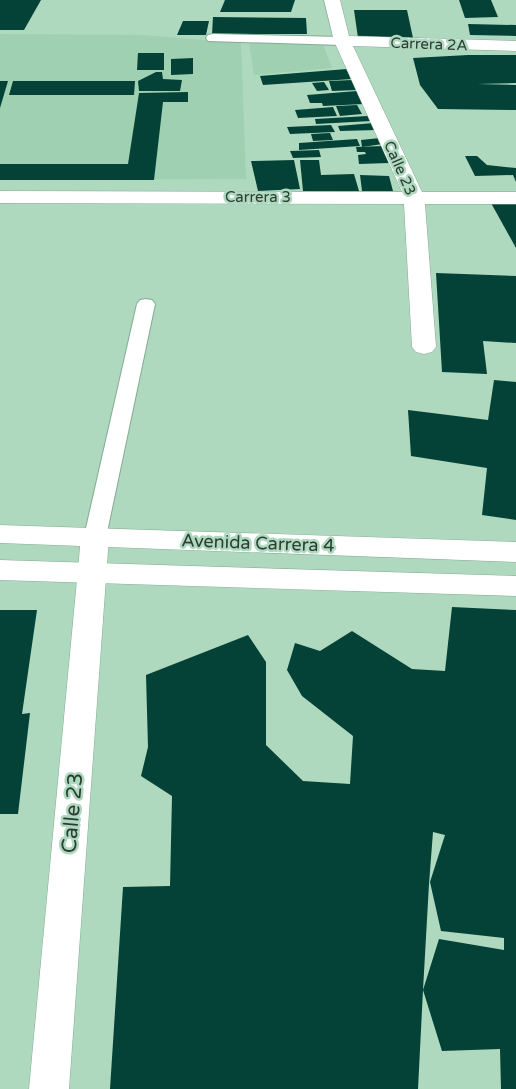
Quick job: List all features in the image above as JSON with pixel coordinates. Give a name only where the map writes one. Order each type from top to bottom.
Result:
[{"type":"street","name":"Calle 23","points":[[332,0],[342,41],[414,197],[424,347]]},
{"type":"street","name":"Carrera 2A","points":[[342,41],[516,46]]},
{"type":"street","name":"Carrera 3","points":[[0,197],[516,198]]},
{"type":"street","name":"Avenida Carrera 4","points":[[0,534],[516,552]]},
{"type":"street","name":"Calle 23","points":[[49,1089],[95,537]]},
{"type":"street","name":"Avenida Carrera 4","points":[[0,570],[516,586]]},
{"type":"lane","points":[[213,38],[342,41]]},
{"type":"lane","points":[[95,537],[146,304]]},
{"type":"shaded area","points":[[0,34],[143,35],[241,43],[246,179],[0,180]]},
{"type":"shaded area","points":[[249,43],[323,45],[332,68],[254,75]]},
{"type":"building","points":[[0,0],[41,0],[24,30],[0,30]]},
{"type":"building","points":[[225,0],[295,0],[291,12],[220,12]]},
{"type":"building","points":[[459,0],[491,0],[498,17],[465,18]]},
{"type":"building","points":[[354,10],[407,10],[413,38],[358,38]]},
{"type":"building","points":[[213,17],[306,18],[307,34],[212,34]]},
{"type":"building","points":[[183,21],[209,21],[206,35],[177,35]]},
{"type":"building","points":[[468,24],[516,25],[516,36],[470,35]]},
{"type":"building","points":[[138,53],[164,53],[164,70],[137,70]]},
{"type":"building","points":[[516,55],[516,83],[477,84],[516,85],[516,110],[438,109],[420,85],[413,58]]},
{"type":"building","points":[[193,58],[193,74],[171,75],[171,59]]},
{"type":"building","points":[[347,69],[352,79],[263,85],[260,76]]},
{"type":"building","points":[[156,72],[162,72],[163,79],[182,80],[180,91],[139,91],[138,81]]},
{"type":"building","points":[[352,80],[357,90],[332,91],[329,81]]},
{"type":"building","points":[[0,81],[8,81],[0,108]]},
{"type":"building","points":[[13,81],[135,81],[134,95],[9,95]]},
{"type":"building","points":[[324,82],[329,90],[317,91],[312,83]]},
{"type":"building","points":[[357,91],[364,104],[323,106],[322,103],[310,103],[307,95]]},
{"type":"building","points":[[188,92],[188,102],[163,102],[154,180],[0,180],[0,164],[128,164],[139,93]]},
{"type":"building","points":[[357,105],[362,114],[340,116],[336,106]]},
{"type":"building","points":[[333,107],[337,116],[298,118],[295,110]]},
{"type":"building","points":[[368,116],[371,121],[316,124],[315,119]]},
{"type":"building","points":[[374,123],[377,130],[340,131],[338,126]]},
{"type":"building","points":[[331,125],[335,132],[290,134],[287,127]]},
{"type":"building","points":[[330,133],[333,140],[313,141],[311,134]]},
{"type":"building","points":[[380,138],[383,144],[362,147],[361,140]]},
{"type":"building","points":[[357,139],[360,146],[299,150],[299,143]]},
{"type":"building","points":[[383,146],[389,163],[359,164],[358,155],[366,154],[365,152],[357,152],[356,147]]},
{"type":"building","points":[[319,150],[321,157],[293,158],[290,151]]},
{"type":"building","points":[[465,156],[477,156],[487,165],[516,168],[516,182],[513,175],[475,176]]},
{"type":"building","points":[[294,160],[300,189],[258,191],[251,161]]},
{"type":"building","points":[[300,160],[319,160],[321,175],[354,174],[359,191],[303,191]]},
{"type":"building","points":[[360,175],[389,176],[393,191],[362,191]]},
{"type":"building","points":[[491,203],[516,203],[516,248]]},
{"type":"building","points":[[436,273],[516,276],[516,343],[483,341],[487,374],[442,372]]},
{"type":"building","points":[[494,380],[516,382],[516,520],[482,515],[487,468],[411,456],[408,410],[488,420]]},
{"type":"building","points":[[452,607],[516,610],[516,1089],[501,1089],[500,1049],[442,1051],[423,990],[418,1089],[110,1089],[123,887],[170,886],[172,796],[141,776],[148,747],[146,675],[248,635],[266,662],[266,745],[303,781],[350,784],[353,736],[302,696],[287,670],[295,643],[320,651],[352,631],[412,669],[445,671]],"holes":[[[433,832],[445,835],[430,882],[441,931],[504,938],[504,950],[439,939],[423,990]]]},
{"type":"building","points":[[0,610],[37,610],[22,714],[30,713],[18,814],[0,814]]}]
